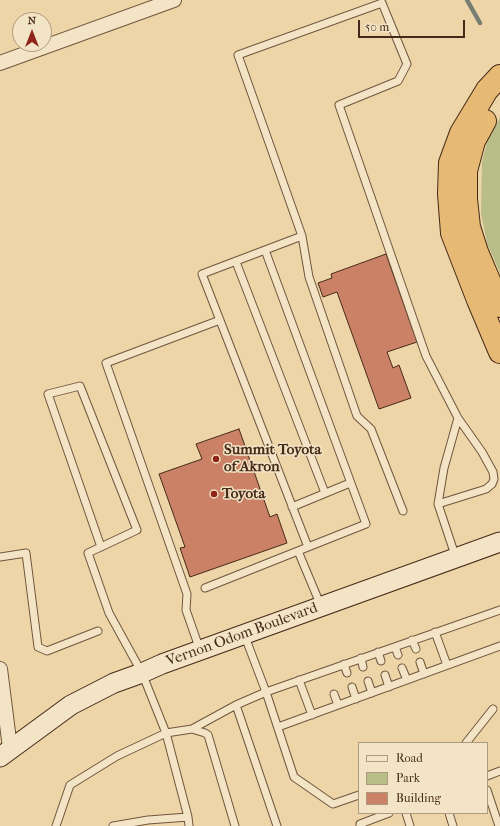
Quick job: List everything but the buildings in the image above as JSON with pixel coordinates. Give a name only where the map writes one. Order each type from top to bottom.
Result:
[{"type":"highway","points":[[500,76],[487,90],[461,134],[450,163],[449,194],[452,233],[500,352]]},
{"type":"highway","points":[[500,94],[474,141],[466,171],[466,199],[469,226],[477,252],[500,306]]},
{"type":"main road","name":"Vernon Odom Boulevard","points":[[5,753],[71,705],[114,682],[500,542]]},
{"type":"street","points":[[0,62],[174,0]]},
{"type":"street","points":[[0,669],[5,753]]},
{"type":"lane","points":[[403,511],[371,429],[357,416],[309,277],[302,236],[238,55],[382,3],[407,64],[398,80],[339,105],[426,356],[458,418],[482,452],[493,472],[494,478],[492,484],[486,488],[438,504]]},
{"type":"lane","points":[[302,236],[202,274],[308,547]]},
{"type":"lane","points":[[205,588],[366,524],[265,250]]},
{"type":"lane","points":[[236,262],[325,493]]},
{"type":"lane","points":[[200,650],[186,610],[187,594],[106,362],[220,320]]},
{"type":"lane","points":[[101,547],[48,394],[80,386],[137,530],[101,547],[88,553],[109,613],[142,673],[166,733],[189,826]]},
{"type":"lane","points":[[456,558],[438,504],[444,468],[458,418]]},
{"type":"lane","points":[[292,507],[350,483]]},
{"type":"lane","points":[[298,551],[321,606]]},
{"type":"lane","points":[[0,557],[26,553],[38,647],[47,650],[98,631]]},
{"type":"lane","points":[[56,826],[70,785],[117,756],[166,733],[192,729],[236,705],[266,692],[500,610]]},
{"type":"lane","points":[[435,632],[447,665]]},
{"type":"lane","points":[[244,634],[266,692],[294,778],[333,804],[358,795]]},
{"type":"lane","points":[[412,640],[416,649]]},
{"type":"lane","points":[[278,727],[500,646]]},
{"type":"lane","points":[[395,647],[398,655]]},
{"type":"lane","points":[[378,652],[381,661]]},
{"type":"lane","points":[[360,658],[363,668]]},
{"type":"lane","points":[[420,662],[424,674]]},
{"type":"lane","points":[[344,664],[347,673]]},
{"type":"lane","points":[[402,668],[407,680]]},
{"type":"lane","points":[[326,671],[328,679]]},
{"type":"lane","points":[[385,675],[389,687]]},
{"type":"lane","points":[[300,680],[312,715]]},
{"type":"lane","points":[[368,681],[372,693]]},
{"type":"lane","points":[[352,687],[356,699]]},
{"type":"lane","points":[[334,694],[338,705]]},
{"type":"lane","points":[[236,705],[277,826]]},
{"type":"lane","points":[[467,742],[493,709]]},
{"type":"lane","points":[[192,729],[208,735],[235,826]]},
{"type":"lane","points":[[488,776],[500,771]]},
{"type":"lane","points":[[488,793],[499,826]]},
{"type":"lane","points":[[358,825],[386,814]]},
{"type":"lane","points":[[406,814],[410,826]]},
{"type":"lane","points":[[449,814],[453,826]]},
{"type":"lane","points":[[113,826],[148,820],[188,817]]},
{"type":"green space","points":[[500,117],[500,273],[487,243],[481,213],[482,162],[487,142]]},
{"type":"waterway","points":[[467,0],[480,23]]},
{"type":"place","name":"Summit Toyota of Akron","points":[[216,459]]},
{"type":"place","name":"Toyota","points":[[214,494]]}]
